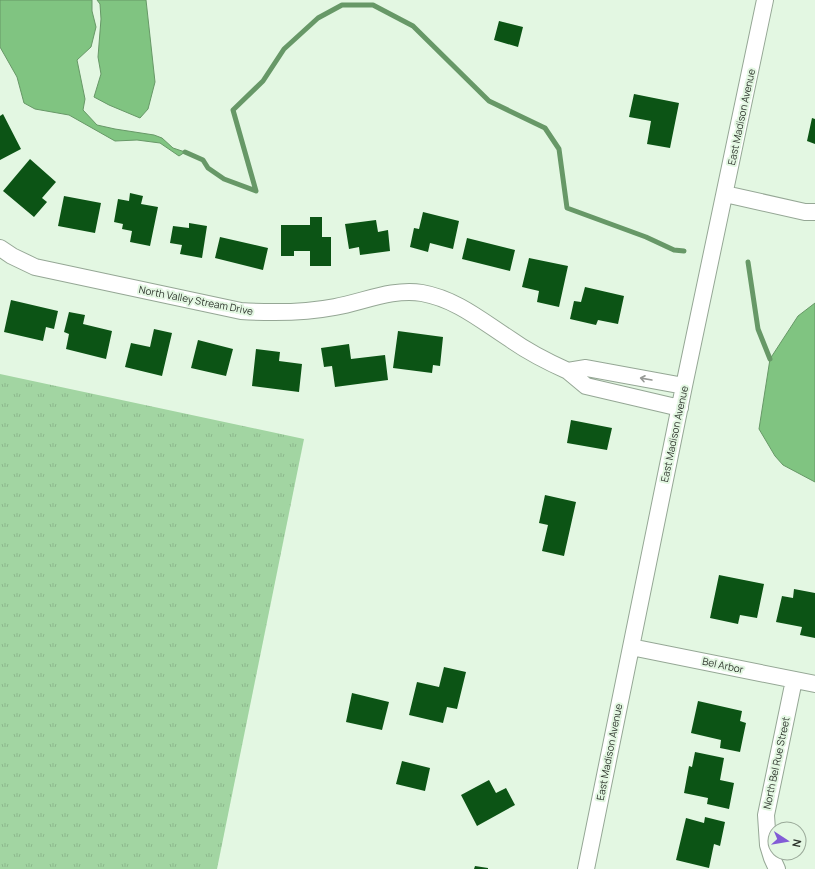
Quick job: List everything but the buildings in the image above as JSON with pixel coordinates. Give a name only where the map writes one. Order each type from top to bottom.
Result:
[{"type":"street","name":"East Madison Avenue","points":[[586,869],[684,386],[765,0]]},
{"type":"street","points":[[725,194],[805,212],[815,212]]},
{"type":"street","name":"North Valley Stream Drive","points":[[0,248],[12,256],[35,266],[241,311],[272,313],[316,310],[406,292],[421,293],[443,298],[463,308],[512,341],[549,363],[568,371],[586,386],[680,408]]},
{"type":"street","points":[[568,371],[586,368],[684,386]]},
{"type":"street","name":"Bel Arbor","points":[[631,647],[815,684]]},
{"type":"street","name":"North Bel Rue Street","points":[[777,869],[768,845],[766,815],[794,680]]},
{"type":"green space","points":[[0,374],[304,439],[217,869],[0,869]]},
{"type":"shaded area","points":[[0,0],[92,0],[92,11],[96,27],[91,47],[77,60],[85,99],[83,110],[97,125],[154,135],[162,138],[173,148],[185,152],[179,156],[160,143],[137,140],[115,141],[69,115],[35,109],[24,103],[17,77],[0,47]]},
{"type":"shaded area","points":[[97,0],[146,0],[155,82],[148,109],[140,118],[94,97],[101,74],[98,57],[101,19],[100,4]]},
{"type":"shaded area","points":[[815,303],[815,482],[783,465],[775,456],[759,429],[770,359],[798,316]]},
{"type":"waterway","points":[[185,152],[203,160],[208,168],[224,179],[256,191],[233,110],[263,81],[284,49],[318,18],[342,5],[373,5],[413,26],[489,101],[545,128],[559,149],[567,208],[646,237],[674,250],[684,251]]},
{"type":"waterway","points":[[748,262],[758,329],[770,359]]}]
